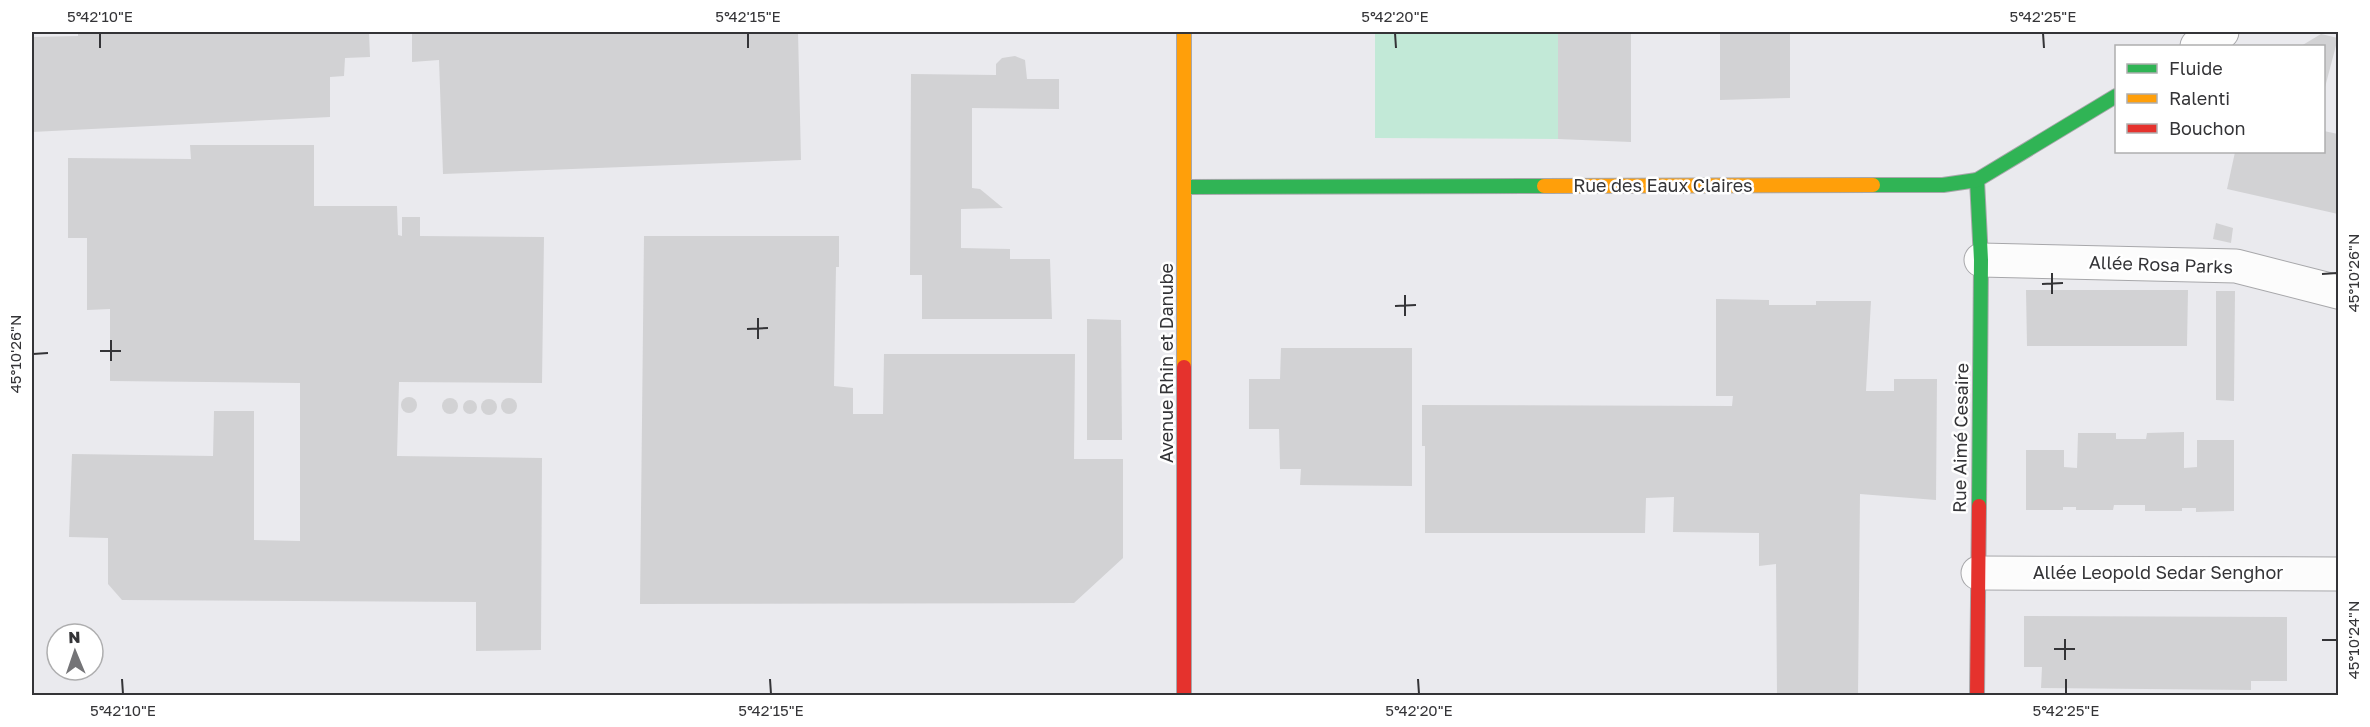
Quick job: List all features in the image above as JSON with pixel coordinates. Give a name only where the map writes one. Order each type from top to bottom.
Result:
[{"type":"street","name":"Avenue Rhin et Danube","points":[[1184,32],[1186,187],[1184,696]]},
{"type":"street","points":[[2199,45],[2222,32]]},
{"type":"street","name":"Rue des Eaux Claires","points":[[1186,187],[1943,185],[1977,180],[2115,97]]},
{"type":"street","name":"Rue Aimé Cesaire","points":[[1977,180],[1981,260],[1977,696]]},
{"type":"street","name":"Allée Rosa Parks","points":[[1981,260],[2236,266],[2338,292]]},
{"type":"street","name":"Allée Leopold Sedar Senghor","points":[[1978,573],[2338,574]]},
{"type":"green space","points":[[1375,32],[1558,32],[1558,139],[1375,138]]},
{"type":"green space","points":[[1247,693],[1486,694],[1486,695],[1247,696]]},
{"type":"building","points":[[78,32],[369,32],[370,57],[345,58],[344,76],[330,77],[330,117],[32,132],[32,37],[78,36]]},
{"type":"building","points":[[412,32],[798,32],[801,160],[443,174],[439,60],[412,62]]},
{"type":"building","points":[[1558,32],[1631,32],[1631,142],[1558,139]]},
{"type":"building","points":[[1720,32],[1790,32],[1790,98],[1720,100]]},
{"type":"building","points":[[2321,34],[2338,38],[2325,87],[2325,45],[2303,45]]},
{"type":"building","points":[[1015,56],[1025,60],[1027,79],[1059,79],[1059,109],[972,108],[972,188],[980,189],[1003,208],[961,209],[961,248],[1010,249],[1010,259],[1050,259],[1052,319],[922,319],[922,275],[910,275],[911,74],[996,75],[996,64],[1002,58]]},
{"type":"building","points":[[2325,131],[2338,134],[2338,214],[2227,189],[2235,153],[2325,153]]},
{"type":"building","points":[[190,145],[314,145],[314,206],[397,206],[398,235],[402,236],[402,217],[420,217],[420,236],[544,237],[542,383],[399,382],[397,456],[542,458],[541,650],[476,651],[476,602],[122,600],[108,584],[108,538],[69,537],[72,454],[213,456],[214,411],[254,411],[254,540],[300,541],[300,383],[110,381],[110,309],[87,310],[87,238],[68,238],[68,158],[191,159]]},
{"type":"building","points":[[2216,223],[2233,228],[2231,243],[2213,239]]},
{"type":"building","points":[[644,236],[839,236],[839,267],[836,267],[834,386],[853,388],[853,414],[883,414],[884,354],[1075,354],[1074,459],[1123,459],[1123,558],[1074,603],[640,604]]},
{"type":"building","points":[[2026,290],[2188,290],[2187,346],[2027,346]]},
{"type":"building","points":[[2216,291],[2235,291],[2234,401],[2216,400]]},
{"type":"building","points":[[1716,299],[1769,300],[1769,305],[1816,305],[1816,301],[1871,301],[1866,391],[1894,391],[1894,379],[1937,379],[1936,500],[1860,494],[1858,696],[1777,696],[1776,564],[1759,566],[1759,533],[1673,532],[1674,497],[1646,498],[1645,533],[1425,533],[1425,446],[1422,446],[1422,405],[1732,406],[1733,396],[1716,396]]},
{"type":"building","points":[[1087,319],[1121,320],[1122,440],[1087,440]]},
{"type":"building","points":[[1281,348],[1412,348],[1412,486],[1300,485],[1301,469],[1280,469],[1279,429],[1249,429],[1249,379],[1280,379]]},
{"type":"building","points":[[409,397],[417,405],[409,413],[401,405]]},
{"type":"building","points":[[450,398],[458,406],[450,414],[442,406]]},
{"type":"building","points":[[509,398],[517,406],[509,414],[501,406]]},
{"type":"building","points":[[489,399],[497,407],[489,415],[481,407]]},
{"type":"building","points":[[467,400],[473,400],[477,407],[473,414],[467,414],[463,410],[463,404]]},
{"type":"building","points":[[2184,432],[2184,468],[2197,467],[2197,440],[2234,440],[2234,511],[2196,512],[2196,508],[2182,508],[2182,511],[2145,511],[2145,505],[2114,505],[2113,510],[2076,510],[2076,507],[2063,507],[2063,510],[2026,510],[2026,450],[2064,450],[2064,467],[2077,468],[2078,433],[2116,433],[2116,439],[2146,439],[2147,433]]},
{"type":"building","points":[[2024,616],[2287,617],[2287,681],[2251,681],[2251,690],[2041,688],[2042,667],[2024,667]]},
{"type":"traffic: fast","points":[[1873,185],[1943,185],[1977,180],[2115,97]]},
{"type":"traffic: fast","points":[[1977,180],[1981,260],[1979,506]]},
{"type":"traffic: fast","points":[[1186,187],[1544,186]]},
{"type":"traffic: slow","points":[[1184,32],[1184,367]]},
{"type":"traffic: slow","points":[[1544,186],[1873,185]]},
{"type":"traffic: jam","points":[[1184,367],[1184,696]]},
{"type":"traffic: jam","points":[[1977,696],[1979,506]]}]
